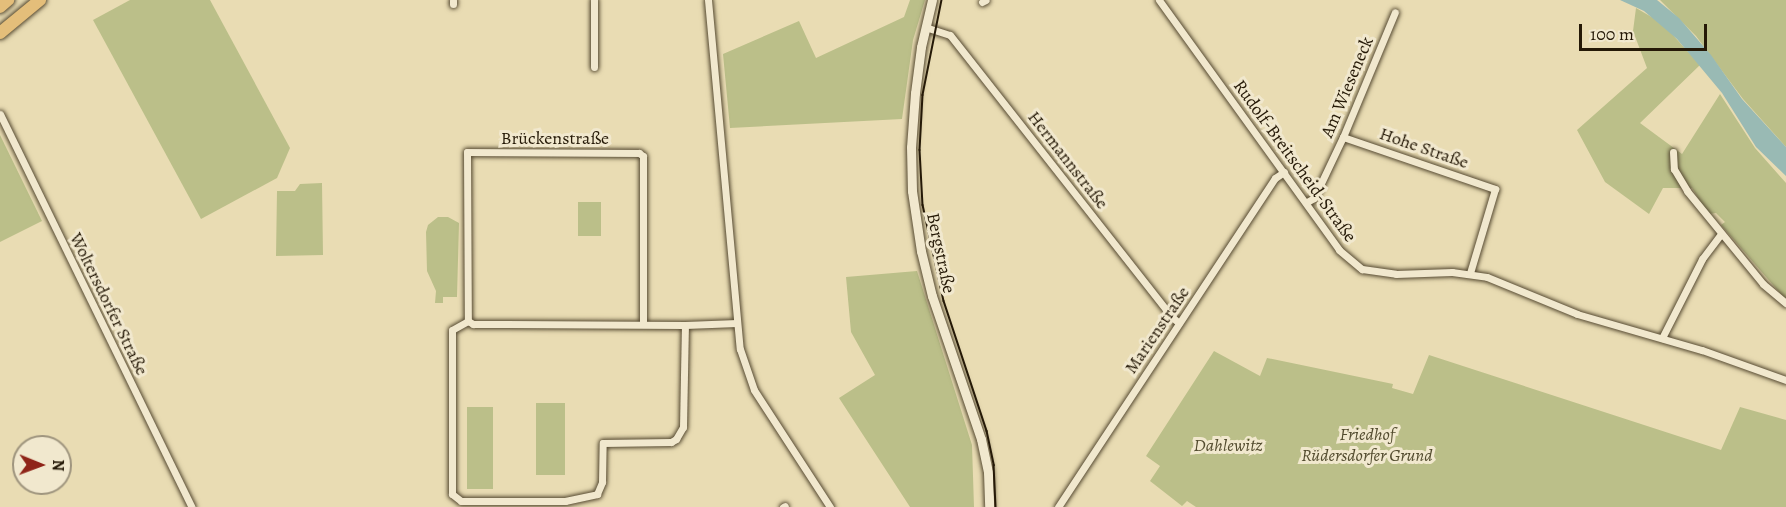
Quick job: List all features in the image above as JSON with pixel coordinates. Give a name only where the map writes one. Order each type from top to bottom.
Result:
[{"type":"highway","points":[[0,7],[8,0]]},
{"type":"highway","points":[[0,33],[40,0]]},
{"type":"street","points":[[594,0],[594,67]]},
{"type":"street","points":[[708,0],[737,323],[743,362],[754,390],[830,507]]},
{"type":"street","name":"Bergstraße","points":[[932,0],[925,27],[913,124],[913,198],[921,251],[932,296],[981,439],[988,472],[989,507]]},
{"type":"street","name":"Rudolf-Breitscheid-Straße","points":[[1159,0],[1307,202],[1339,250],[1362,269],[1396,274],[1470,273],[1487,277],[1577,314],[1662,338],[1786,380]]},
{"type":"street","name":"Am Wieseneck","points":[[1307,202],[1314,198],[1343,137],[1395,12]]},
{"type":"street","name":"Hermannstraße","points":[[925,27],[950,35],[1179,323]]},
{"type":"street","name":"Woltersdorfer Straße","points":[[0,114],[192,507]]},
{"type":"street","name":"Hohe Straße","points":[[1343,137],[1495,189],[1470,273]]},
{"type":"street","name":"Brückenstraße","points":[[468,321],[467,152],[639,153],[644,156],[642,324]]},
{"type":"street","points":[[1673,152],[1674,169],[1720,235],[1763,284],[1786,303]]},
{"type":"street","name":"Marienstraße","points":[[1058,507],[1275,178],[1284,172]]},
{"type":"street","points":[[1662,338],[1702,259],[1720,235]]},
{"type":"street","points":[[685,325],[683,427],[679,435],[671,442],[603,443],[600,491],[597,494],[564,504],[461,501],[452,494],[452,330],[468,321],[474,324],[685,325],[737,323]]},
{"type":"green space","points":[[130,0],[210,0],[290,148],[277,178],[201,219],[93,20]]},
{"type":"green space","points":[[910,0],[925,0],[913,40],[902,119],[730,128],[723,54],[799,21],[816,58],[904,17]]},
{"type":"green space","points":[[1660,0],[1786,0],[1786,147],[1743,99],[1696,36]]},
{"type":"green space","points":[[1636,8],[1662,23],[1700,65],[1640,123],[1682,154],[1720,94],[1755,148],[1786,183],[1786,300],[1721,225],[1725,222],[1716,213],[1708,214],[1692,188],[1663,188],[1649,214],[1605,182],[1577,130],[1647,68],[1633,31]]},
{"type":"green space","points":[[0,135],[42,221],[0,242]]},
{"type":"green space","points":[[322,183],[323,255],[276,256],[277,191],[295,191],[300,184]]},
{"type":"green space","points":[[578,202],[601,202],[601,236],[578,236]]},
{"type":"green space","points":[[438,217],[448,217],[459,223],[457,297],[443,297],[443,303],[435,303],[436,291],[427,271],[426,232],[428,225]]},
{"type":"green space","points":[[917,271],[972,445],[974,507],[910,507],[839,398],[875,375],[851,332],[846,277]]},
{"type":"green space","points":[[1214,351],[1260,376],[1267,358],[1393,384],[1392,388],[1413,394],[1429,355],[1721,450],[1740,407],[1786,420],[1786,507],[1196,507],[1187,501],[1182,506],[1150,481],[1160,466],[1146,456]]},
{"type":"green space","points":[[536,403],[565,403],[565,475],[536,475]]},
{"type":"green space","points":[[467,407],[493,407],[493,489],[467,489]]},
{"type":"water","points":[[1620,0],[1657,0],[1679,18],[1711,55],[1742,99],[1786,147],[1786,176],[1756,147],[1722,93],[1677,39],[1644,11]]},
{"type":"tram line","points":[[942,0],[923,95],[920,150],[923,205],[944,301],[987,431],[994,465],[996,507]]},
{"type":"park label","name":"Dahlewitz","points":[[1228,445]]},
{"type":"park label","name":"Friedhof Rüdersdorfer Grund","points":[[1367,445]]}]
